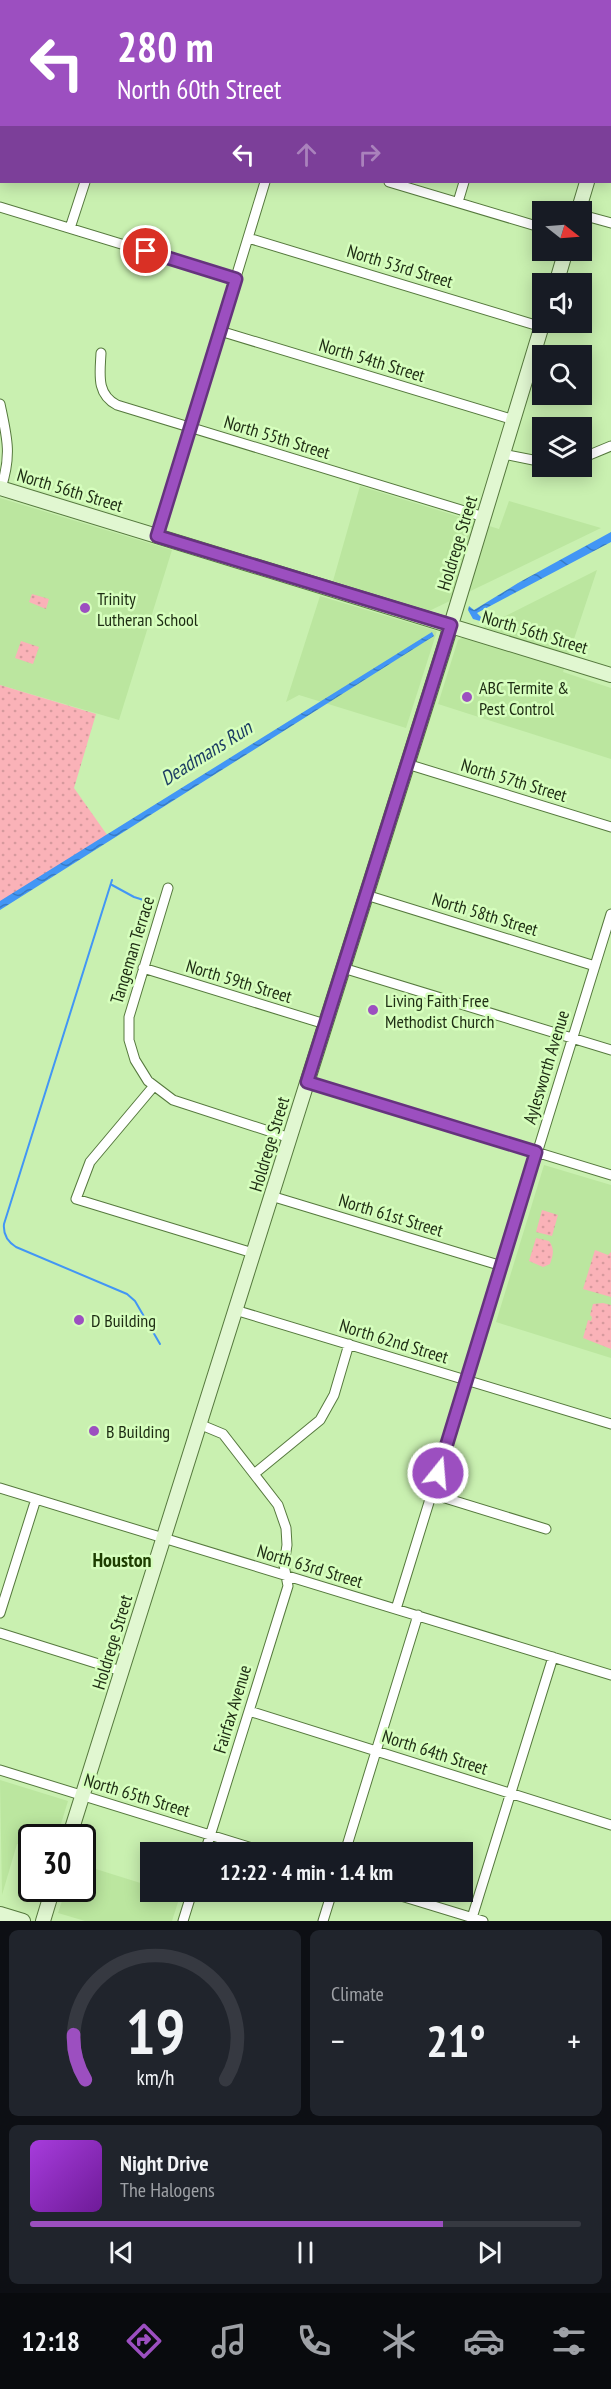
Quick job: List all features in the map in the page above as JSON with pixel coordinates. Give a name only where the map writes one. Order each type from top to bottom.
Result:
[{"type":"main road","points":[[581,201],[587,183]]},
{"type":"main road","name":"Holdrege Street","points":[[73,1824],[451,625],[541,333]]},
{"type":"main road","name":"North 56th Street","points":[[1,488],[611,675]]},
{"type":"main road","points":[[43,1921],[49,1902]]},
{"type":"main road","points":[[0,1914],[23,1921]]},
{"type":"street","points":[[70,228],[84,183]]},
{"type":"street","points":[[157,536],[266,183]]},
{"type":"street","points":[[392,183],[532,225]]},
{"type":"street","points":[[458,202],[464,183]]},
{"type":"street","points":[[0,207],[236,279]]},
{"type":"street","points":[[592,217],[611,223]]},
{"type":"street","name":"North 53rd Street","points":[[248,238],[532,322]]},
{"type":"street","name":"North 54th Street","points":[[220,331],[514,420]]},
{"type":"street","name":"North 55th Street","points":[[101,353],[101,388],[109,400],[117,405],[484,517]]},
{"type":"street","points":[[0,404],[9,449],[7,468],[1,488]]},
{"type":"street","points":[[592,454],[611,446]]},
{"type":"street","points":[[504,454],[532,460]]},
{"type":"street","name":"North 57th Street","points":[[407,764],[611,827]]},
{"type":"street","name":"Tangeman Terrace","points":[[153,1087],[135,1060],[128,1034],[130,1010],[168,888]]},
{"type":"street","name":"North 58th Street","points":[[366,895],[595,966]]},
{"type":"street","name":"Aylesworth Avenue","points":[[396,1609],[611,915]]},
{"type":"street","name":"North 59th Street","points":[[143,968],[325,1024]]},
{"type":"street","points":[[343,968],[611,1050]]},
{"type":"street","points":[[307,1082],[611,1175]]},
{"type":"street","points":[[254,1253],[76,1199],[90,1162],[153,1087],[184,1105],[290,1138]]},
{"type":"street","name":"North 61st Street","points":[[271,1196],[501,1266]]},
{"type":"street","name":"North 62nd Street","points":[[236,1310],[611,1424]]},
{"type":"street","points":[[254,1474],[320,1420],[333,1395],[349,1344]]},
{"type":"street","name":"Fairfax Avenue","points":[[199,1424],[221,1432],[274,1500],[284,1520],[288,1536],[284,1565],[288,1586],[208,1842]]},
{"type":"street","name":"North 63rd Street","points":[[0,1488],[611,1675]]},
{"type":"street","points":[[432,1494],[546,1529]]},
{"type":"street","points":[[0,1613],[36,1499]]},
{"type":"street","points":[[348,1842],[418,1616]]},
{"type":"street","points":[[0,1633],[121,1671]]},
{"type":"street","points":[[472,1919],[553,1657]]},
{"type":"street","name":"North 64th Street","points":[[249,1711],[611,1825]]},
{"type":"street","name":"North 65th Street","points":[[0,1770],[233,1842]]},
{"type":"street","points":[[183,1921],[189,1902]]},
{"type":"street","points":[[323,1921],[329,1902]]},
{"type":"street","points":[[419,1902],[483,1921]]},
{"type":"shaded area","points":[[360,486],[499,529],[509,501],[601,528],[427,612],[333,581]]},
{"type":"shaded area","name":"Trinity Lutheran School","points":[[0,498],[172,550],[119,720],[0,685]]},
{"type":"shaded area","points":[[597,570],[563,672],[611,688],[611,759],[438,704],[458,640]]},
{"type":"shaded area","points":[[32,594],[49,599],[46,609],[29,602]]},
{"type":"shaded area","points":[[320,596],[437,631],[406,728],[299,695],[286,702]]},
{"type":"shaded area","points":[[21,641],[39,647],[33,664],[15,658]]},
{"type":"shaded area","points":[[0,685],[96,714],[74,788],[110,839],[0,906]]},
{"type":"shaded area","points":[[544,1165],[611,1185],[611,1358],[496,1322]]},
{"type":"shaded area","points":[[542,1210],[558,1215],[552,1236],[536,1232]]},
{"type":"shaded area","points":[[536,1238],[549,1241],[553,1249],[550,1264],[543,1267],[529,1261]]},
{"type":"shaded area","points":[[595,1250],[608,1255],[611,1252],[611,1297],[583,1289]]},
{"type":"shaded area","points":[[593,1304],[611,1305],[611,1349],[583,1338],[588,1320],[591,1321]]},
{"type":"shaded area","points":[[0,1780],[68,1801],[61,1824],[18,1824],[18,1844],[2,1895]]},
{"type":"shaded area","points":[[96,1869],[140,1883],[140,1902],[178,1902],[172,1921],[85,1921],[58,1913],[62,1902],[96,1902]]},
{"type":"water","points":[[611,532],[611,542],[477,613],[487,623],[473,619],[468,610],[469,606],[474,610]]},
{"type":"water","points":[[432,632],[434,636],[0,910],[0,901]]},
{"type":"waterway","points":[[112,880],[4,1224],[4,1231],[16,1247],[127,1294],[135,1301],[160,1344]]},
{"type":"waterway","points":[[112,885],[134,897],[153,903]]},
{"type":"place","name":"Trinity Lutheran School","points":[[85,608]]},
{"type":"place","name":"ABC Termite & Pest Control","points":[[467,697]]},
{"type":"place","name":"Living Faith Free Methodist Church","points":[[373,1010]]},
{"type":"place","name":"D Building","points":[[79,1320]]},
{"type":"place","name":"B Building","points":[[94,1431]]},
{"type":"district","name":"Houston","points":[[122,1560]]},
{"type":"route","points":[[146,251],[236,279],[157,536],[451,625],[307,1082],[536,1152],[438,1473]]},
{"type":"water label","name":"Deadmans Run","points":[[206,753]]}]
